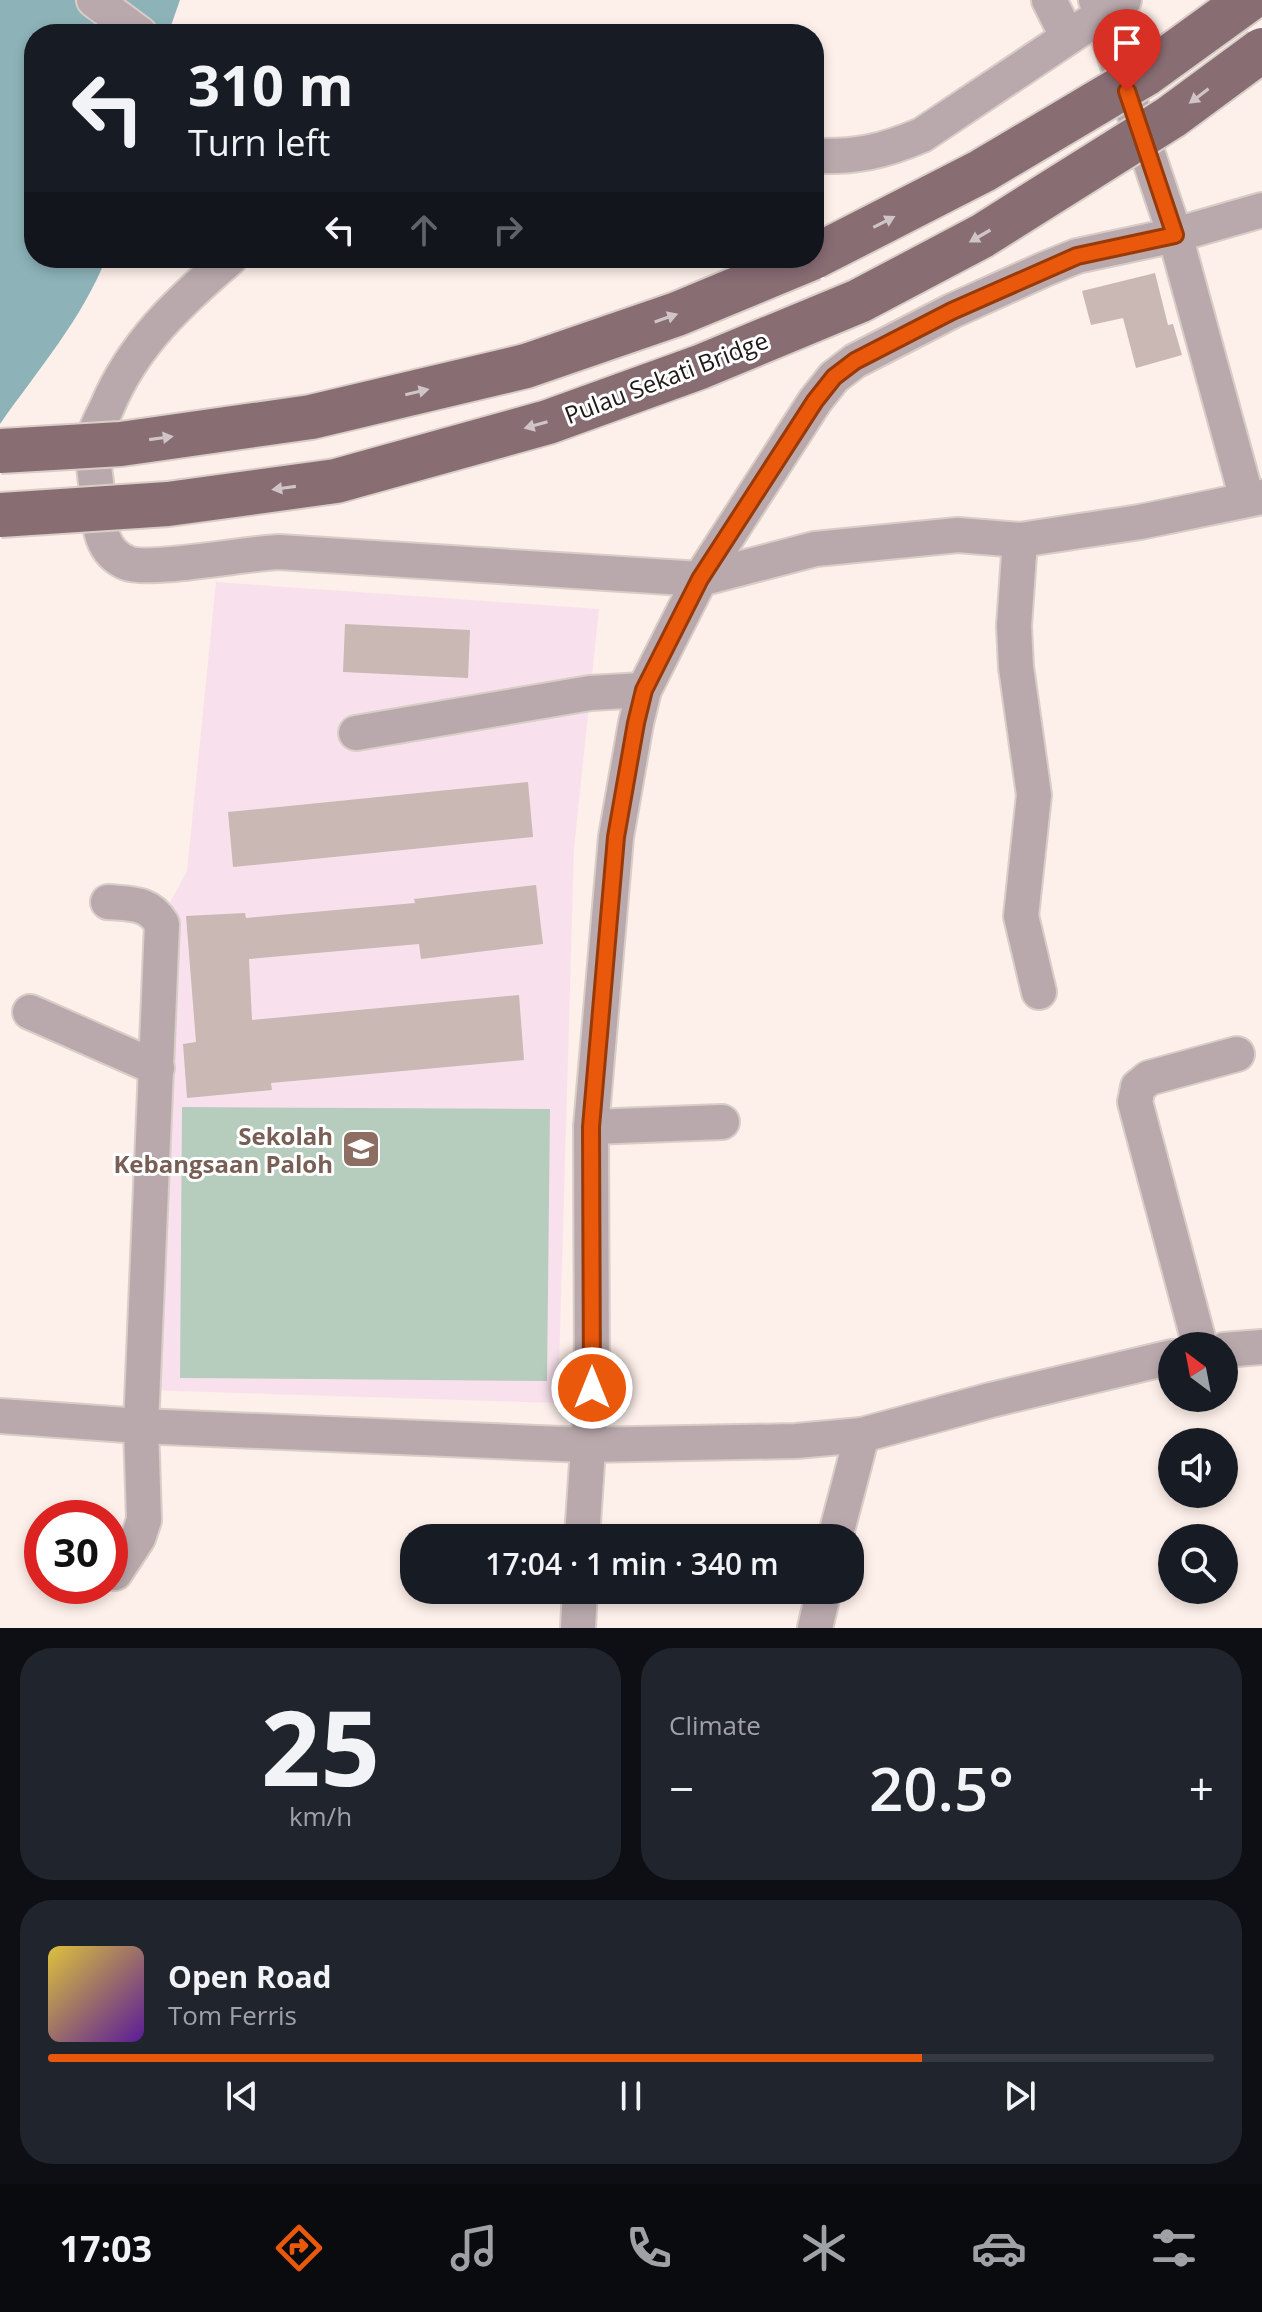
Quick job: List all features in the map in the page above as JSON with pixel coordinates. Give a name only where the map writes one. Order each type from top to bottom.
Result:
[{"type":"main road","points":[[824,252],[982,171],[1122,89],[1248,0]]},
{"type":"main road","name":"Pulau Sekati Bridge","points":[[0,515],[168,504],[336,481],[548,422],[700,367],[859,301],[982,236],[1171,117],[1262,50]]},
{"type":"main road","points":[[0,451],[121,444],[311,417],[526,366],[677,314],[789,268]]},
{"type":"street","points":[[94,0],[126,24]]},
{"type":"street","points":[[1049,0],[1067,36]]},
{"type":"street","points":[[218,268],[176,303],[136,352],[113,392],[94,436],[99,533],[111,552],[128,564],[148,566],[279,552],[700,579],[815,549],[958,535],[1020,540],[1140,522],[1255,498],[1107,5],[922,135],[887,150],[854,157],[824,156]]},
{"type":"street","points":[[583,1524],[592,1388],[591,1127],[616,837],[644,690],[700,579],[815,401],[834,377],[855,361],[952,311],[1077,256],[1175,235],[1262,210]]},
{"type":"street","points":[[1020,540],[1015,653],[1034,795],[1021,916],[1039,992]]},
{"type":"street","points":[[356,733],[590,693],[644,690]]},
{"type":"street","points":[[108,902],[140,904],[154,910],[162,924],[141,1426],[144,1520],[138,1538],[128,1553]]},
{"type":"street","points":[[30,1012],[157,1068]]},
{"type":"street","points":[[1196,1332],[1135,1102],[1138,1087],[1149,1078],[1237,1054]]},
{"type":"street","points":[[591,1127],[722,1122]]},
{"type":"street","points":[[1238,1349],[1262,1347]]},
{"type":"street","points":[[0,1416],[141,1426],[586,1445],[796,1441],[862,1435],[1158,1360]]},
{"type":"street","points":[[839,1524],[862,1435]]},
{"type":"street","points":[[578,1628],[579,1604]]},
{"type":"street","points":[[815,1628],[821,1604]]},
{"type":"shaded area","name":"Sekolah Kebangsaan Paloh","points":[[216,582],[599,609],[574,849],[558,1403],[147,1390],[167,908],[187,871]]},
{"type":"green space","points":[[182,1107],[550,1109],[547,1381],[180,1378]]},
{"type":"water","points":[[0,0],[180,0],[172,24],[24,24],[24,268],[101,268],[72,323],[0,424]]},
{"type":"building","points":[[1155,273],[1168,325],[1173,324],[1182,355],[1136,368],[1123,318],[1091,325],[1082,291]]},
{"type":"building","points":[[345,624],[470,630],[468,678],[343,672]]},
{"type":"building","points":[[528,782],[533,837],[233,867],[228,812]]},
{"type":"building","points":[[536,885],[543,944],[421,959],[419,944],[249,959],[252,1020],[519,995],[524,1060],[271,1083],[272,1090],[187,1098],[183,1044],[196,1042],[186,916],[245,913],[246,918],[415,903],[414,899]]},
{"type":"place","name":"Sekolah Kebangsaan Paloh","points":[[361,1149]]},
{"type":"route","points":[[592,1388],[591,1127],[616,837],[644,690],[700,579],[815,401],[834,377],[855,361],[952,311],[1045,269],[1077,256],[1175,235],[1127,91]]}]
